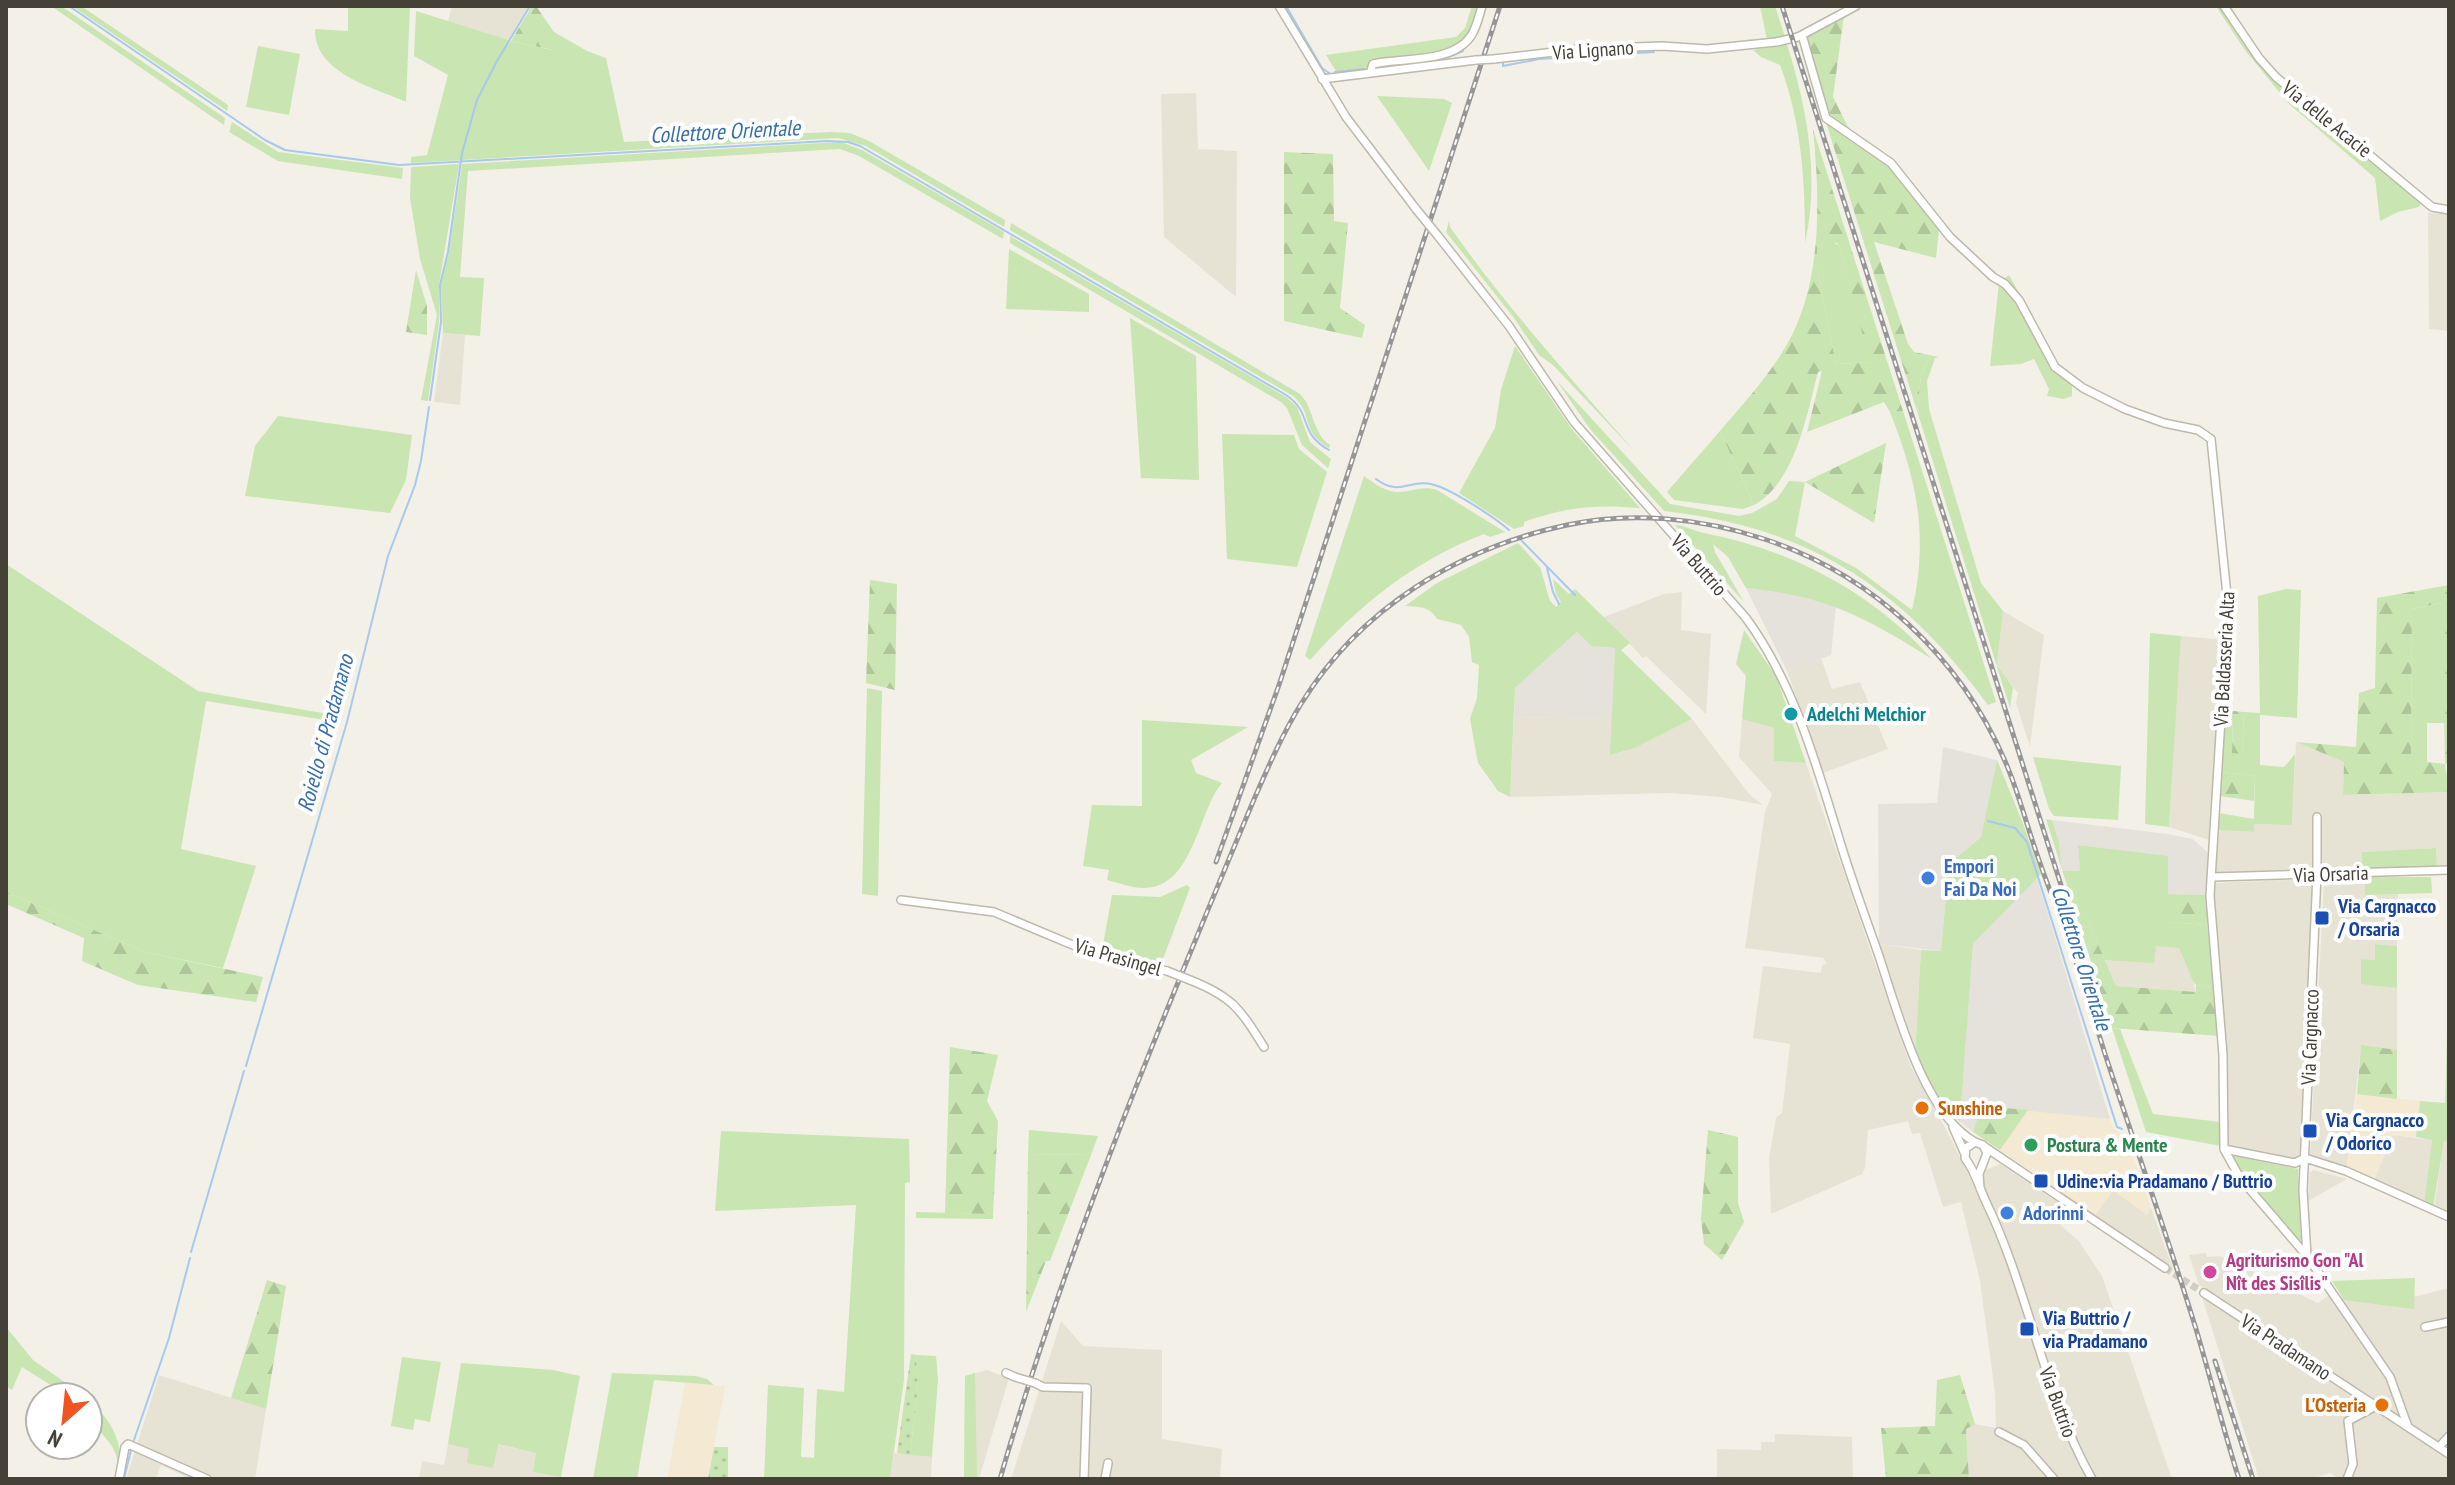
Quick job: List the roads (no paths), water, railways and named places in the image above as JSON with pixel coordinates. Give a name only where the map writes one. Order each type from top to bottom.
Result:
[{"type":"street","name":"Via Buttrio","points":[[1279,6],[1346,117],[1509,326],[1574,422],[1755,630],[1788,690],[1914,1058],[1925,1082],[1951,1121],[2001,1236],[2066,1428],[2092,1479]]},
{"type":"street","points":[[1370,73],[1373,64],[1450,52],[1463,45],[1474,30],[1482,6]]},
{"type":"street","name":"Via Lignano","points":[[1322,79],[1580,49],[1668,46],[1692,49],[1781,42],[1802,35],[1856,6]]},
{"type":"street","name":"Via delle Acacie","points":[[2224,6],[2259,58],[2276,77],[2432,207],[2449,210]]},
{"type":"street","name":"Via Baldasseria Alta","points":[[1802,35],[1826,118],[1891,163],[1950,237],[1993,277],[2005,284],[2019,300],[2055,367],[2083,388],[2114,405],[2145,418],[2198,430],[2211,439],[2228,605],[2212,877],[2212,923],[2223,1055],[2224,1149]]},
{"type":"street","name":"Via Cargnacco","points":[[2307,1256],[2303,1190],[2317,817]]},
{"type":"street","name":"Via Orsaria","points":[[2212,877],[2449,870]]},
{"type":"street","name":"Via Prasingel","points":[[901,900],[994,912],[1087,951],[1167,971],[1190,980],[1236,1005],[1264,1047]]},
{"type":"street","name":"Via Buttrio","points":[[1951,1121],[1985,1147]]},
{"type":"street","points":[[1964,1153],[1968,1145],[1975,1142]]},
{"type":"street","points":[[1980,1188],[1979,1174],[1987,1156],[1985,1147]]},
{"type":"street","points":[[1985,1147],[2165,1268]]},
{"type":"street","points":[[2224,1149],[2295,1163],[2305,1158],[2346,1171],[2449,1217]]},
{"type":"street","points":[[2224,1149],[2240,1178],[2307,1256],[2390,1377],[2408,1427]]},
{"type":"street","points":[[1970,1164],[1977,1166],[1998,1160],[2012,1165]]},
{"type":"street","name":"Via Pradamano","points":[[2204,1293],[2444,1451]]},
{"type":"street","points":[[2425,1327],[2449,1322]]},
{"type":"street","points":[[1006,1373],[1043,1387],[1087,1388],[1084,1479]]},
{"type":"street","points":[[2347,1479],[2353,1464],[2348,1421],[2376,1406]]},
{"type":"street","name":"Via Buttrio","points":[[1999,1432],[2024,1445],[2054,1479]]},
{"type":"street","points":[[2444,1451],[2449,1438]]},
{"type":"street","points":[[119,1479],[125,1446],[128,1444],[207,1479]]},
{"type":"street","points":[[1105,1479],[1108,1463]]},
{"type":"waterway","name":"Collettore Orientale","points":[[69,6],[265,140],[285,150],[399,165],[827,141],[860,146],[1286,395],[1300,409],[1313,436],[1329,450]]},
{"type":"waterway","name":"Roiello di Pradamano","points":[[430,400],[441,322],[440,285],[448,252],[462,153],[477,100],[530,6]]},
{"type":"waterway","points":[[1286,6],[1322,68],[1329,73]]},
{"type":"waterway","points":[[1377,68],[1446,58],[1463,51]]},
{"type":"waterway","points":[[1503,63],[1503,66],[1539,59],[1654,52]]},
{"type":"waterway","points":[[1335,72],[1364,69]]},
{"type":"waterway","name":"Roiello di Pradamano","points":[[246,1066],[347,722],[388,556],[415,485],[429,407]]},
{"type":"waterway","name":"Collettore Orientale","points":[[1376,479],[1392,487],[1423,483],[1439,487],[1472,504],[1509,530]]},
{"type":"waterway","name":"Collettore Orientale","points":[[1521,540],[1575,595]]},
{"type":"waterway","points":[[1547,568],[1559,604]]},
{"type":"waterway","name":"Collettore Orientale","points":[[1988,821],[2015,828],[2027,842],[2117,1127],[2122,1129]]},
{"type":"waterway","name":"Roiello di Pradamano","points":[[191,1252],[244,1071]]},
{"type":"waterway","name":"Roiello di Pradamano","points":[[134,1440],[169,1338],[190,1258]]},
{"type":"waterway","name":"Roiello di Pradamano","points":[[124,1479],[131,1450]]},
{"type":"tunnel","points":[[2165,1268],[2204,1293]]},
{"type":"railway","points":[[1216,862],[1280,682],[1500,6]]},
{"type":"railway","points":[[1782,6],[2066,901]]},
{"type":"railway","points":[[1000,1479],[1055,1306],[1117,1135],[1255,797],[1301,704],[1352,639],[1383,611],[1451,566],[1527,535],[1616,518],[1666,519],[1716,526],[1804,554],[1876,597],[1908,624],[1964,687],[1986,723],[2010,773],[2077,964],[2185,1295],[2239,1479]]},
{"type":"railway","points":[[2215,1361],[2253,1479]]},
{"type":"place","name":"Adelchi Melchior","points":[[1791,714]]},
{"type":"place","name":"Empori Fai Da Noi","points":[[1928,878]]},
{"type":"place","name":"Via Cargnacco / Orsaria","points":[[2322,918]]},
{"type":"place","name":"Sunshine","points":[[1922,1108]]},
{"type":"place","name":"Via Cargnacco / Odorico","points":[[2310,1131]]},
{"type":"place","name":"Postura & Mente","points":[[2031,1145]]},
{"type":"place","name":"Udine:via Pradamano / Buttrio","points":[[2041,1181]]},
{"type":"place","name":"Adorinni","points":[[2007,1213]]},
{"type":"place","name":"Agriturismo Gon \"Al Nît des Sisîlis\"","points":[[2210,1272]]},
{"type":"place","name":"Via Buttrio / via Pradamano","points":[[2027,1329]]},
{"type":"place","name":"L'Osteria","points":[[2382,1405]]}]
